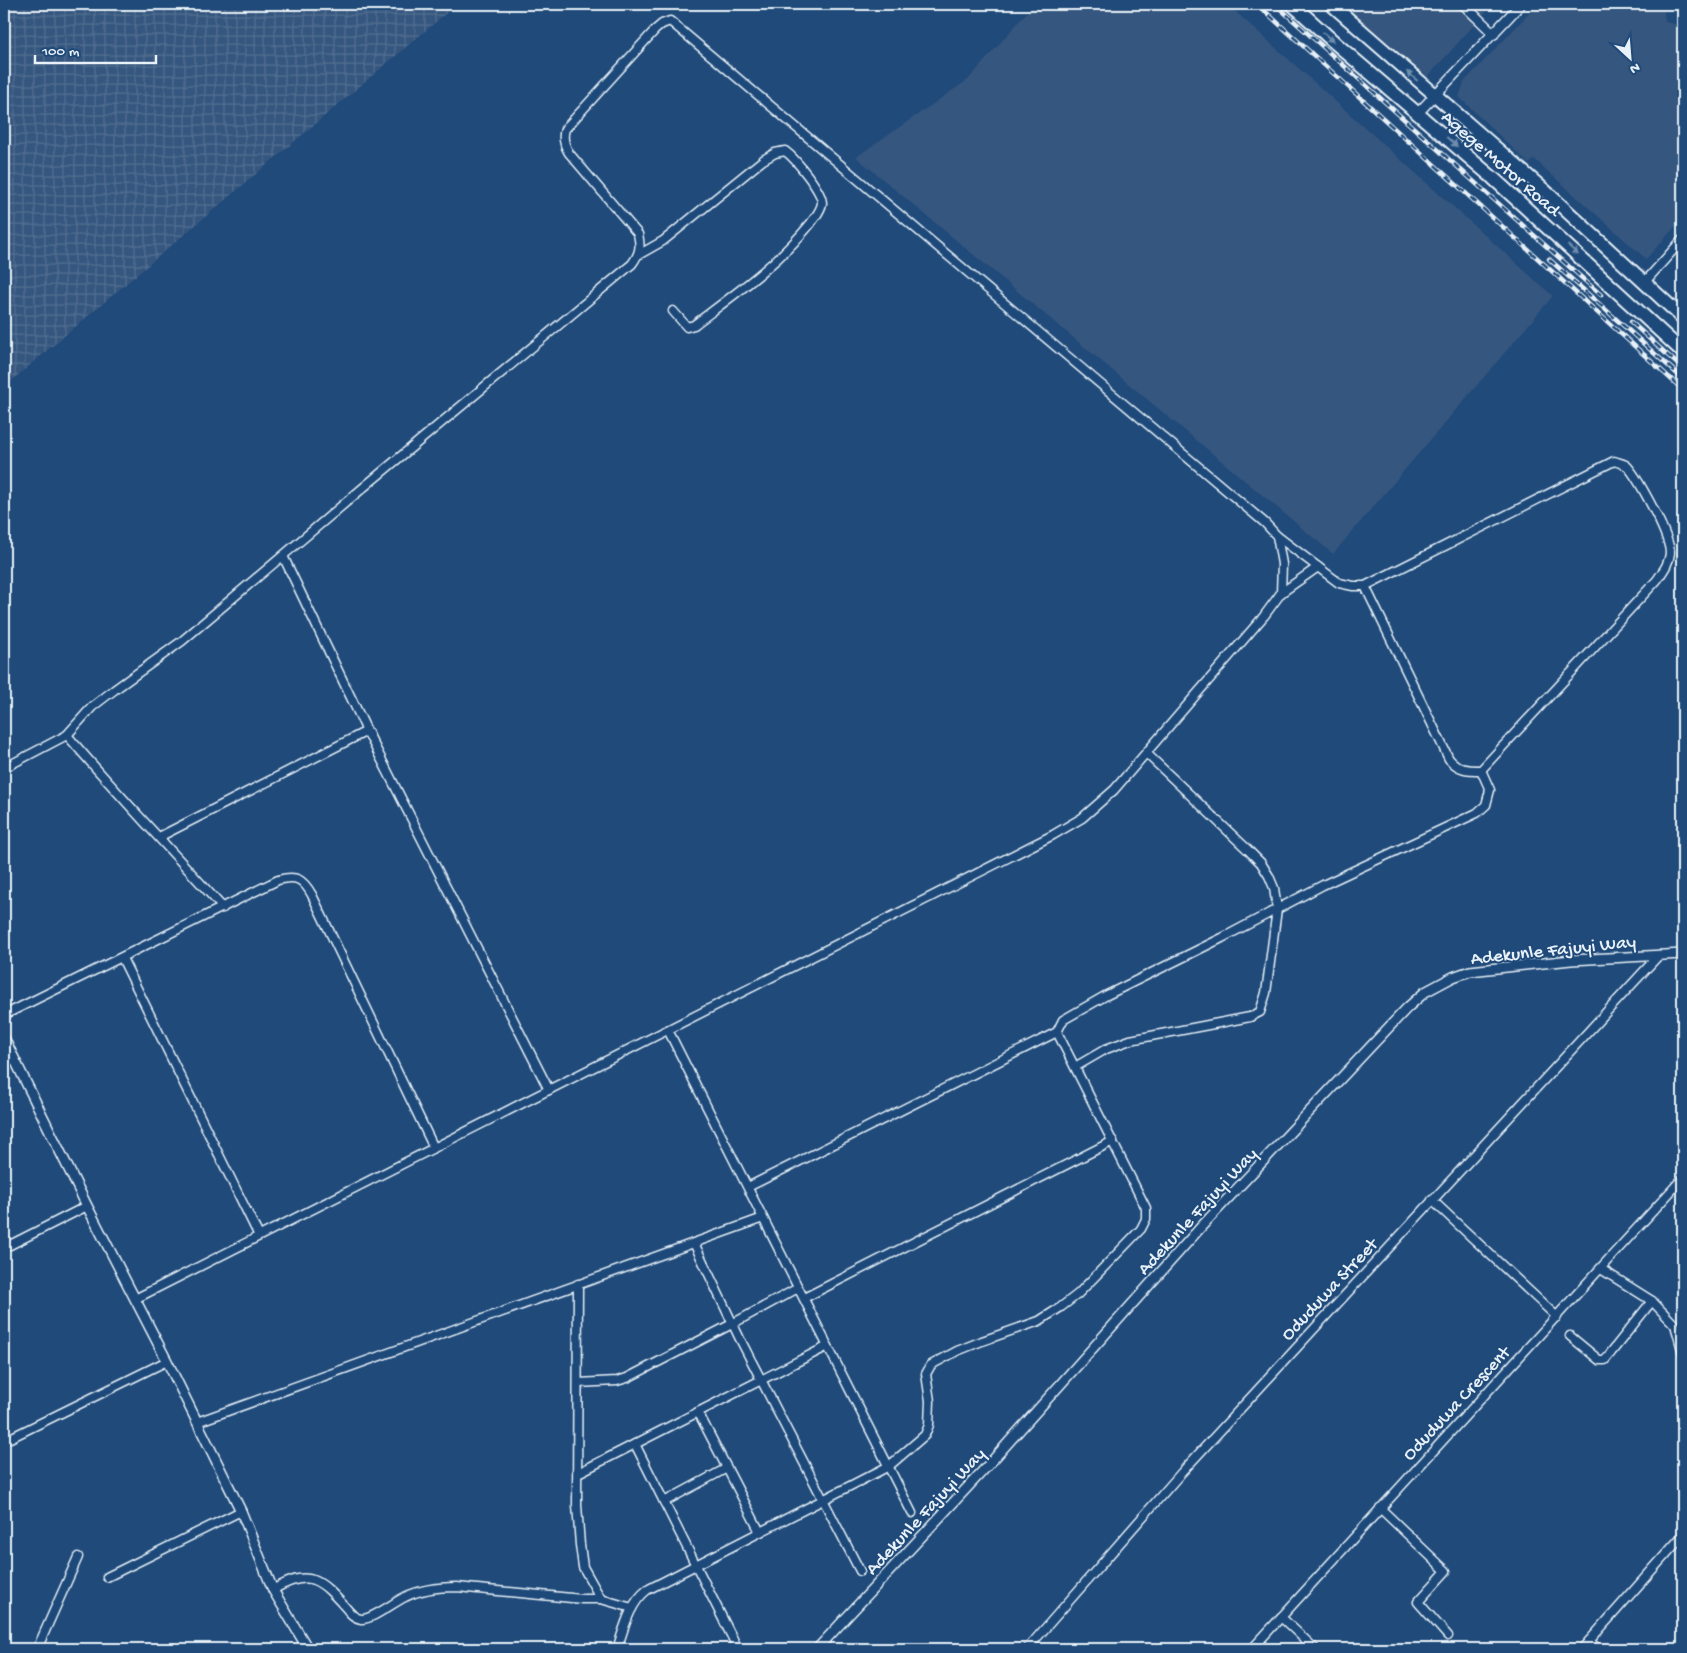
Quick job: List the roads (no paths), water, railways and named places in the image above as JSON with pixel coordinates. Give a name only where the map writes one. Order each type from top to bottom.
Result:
[{"type":"highway","name":"Agege Motor Road","points":[[1292,4],[1506,190],[1683,352]]},
{"type":"highway","name":"Agege Motor Road","points":[[1331,4],[1544,190],[1683,318]]},
{"type":"street","points":[[1463,4],[1494,34]]},
{"type":"street","points":[[1418,114],[1520,4]]},
{"type":"street","points":[[640,254],[638,234],[569,153],[563,135],[565,129],[655,30],[662,24],[670,21],[1265,523],[1277,536],[1339,583],[1365,586],[1614,461],[1626,465],[1634,476],[1653,509],[1668,541],[1670,552],[1668,564],[1657,580],[1481,770],[1465,770],[1456,767],[1449,759],[1365,586]]},
{"type":"street","points":[[4,768],[67,735],[92,707],[182,641],[632,264],[640,254],[663,241],[763,160],[775,153],[785,151],[793,157],[819,192],[822,202],[820,211],[791,246],[757,277],[694,326],[687,327],[683,325],[672,311]]},
{"type":"street","points":[[1644,283],[1683,239]]},
{"type":"street","points":[[1277,536],[1282,564],[1281,593]]},
{"type":"street","points":[[282,556],[367,731],[549,1090]]},
{"type":"street","points":[[134,1299],[668,1030],[1060,831],[1082,818],[1114,790],[1264,616],[1281,593],[1318,567]]},
{"type":"street","points":[[159,836],[367,731]]},
{"type":"street","points":[[67,735],[223,908]]},
{"type":"street","points":[[1075,1067],[1106,1050],[1130,1040],[1250,1017],[1260,1012],[1266,993],[1277,909],[1274,888],[1261,863],[1146,753]]},
{"type":"street","points":[[748,1187],[1057,1032],[1063,1020],[1073,1013],[1374,860],[1477,814],[1486,805],[1490,790],[1481,770]]},
{"type":"street","points":[[4,1015],[278,880],[290,877],[300,880],[307,886],[434,1148]]},
{"type":"street","name":"Adekunle Fajuyi Way","points":[[821,1648],[991,1462],[1201,1227],[1407,1008],[1425,992],[1453,977],[1486,968],[1571,960],[1683,954]]},
{"type":"street","name":"Oduduwa Street","points":[[1027,1649],[1182,1472],[1659,955]]},
{"type":"street","points":[[122,958],[259,1236]]},
{"type":"street","points":[[668,1030],[912,1513]]},
{"type":"street","points":[[617,1649],[632,1608],[639,1596],[646,1590],[889,1466],[925,1435],[929,1425],[930,1402],[926,1374],[931,1365],[982,1340],[1039,1321],[1061,1307],[1078,1294],[1141,1228],[1146,1219],[1146,1208],[1057,1032]]},
{"type":"street","points":[[4,1038],[241,1511],[273,1590],[308,1649]]},
{"type":"street","points":[[804,1298],[1113,1141]]},
{"type":"street","name":"Oduduwa Crescent","points":[[1252,1649],[1683,1178]]},
{"type":"street","points":[[1432,1200],[1557,1316]]},
{"type":"street","points":[[4,1248],[87,1206]]},
{"type":"street","points":[[197,1422],[763,1218]]},
{"type":"street","points":[[694,1243],[732,1324],[860,1571]]},
{"type":"street","points":[[1601,1269],[1652,1301],[1674,1325],[1683,1353]]},
{"type":"street","points":[[578,1284],[578,1505],[582,1567],[601,1599]]},
{"type":"street","points":[[578,1384],[617,1381],[627,1378],[798,1288]]},
{"type":"street","points":[[1570,1336],[1599,1360],[1605,1360],[1652,1301]]},
{"type":"street","points":[[1674,1325],[1683,1324]]},
{"type":"street","points":[[578,1473],[828,1346]]},
{"type":"street","points":[[4,1441],[167,1361]]},
{"type":"street","points":[[698,1412],[760,1532]]},
{"type":"street","points":[[636,1444],[738,1649]]},
{"type":"street","points":[[664,1502],[727,1468]]},
{"type":"street","points":[[1380,1508],[1446,1572],[1418,1602],[1448,1636]]},
{"type":"street","points":[[107,1577],[241,1511]]},
{"type":"street","points":[[1582,1649],[1683,1535]]},
{"type":"street","points":[[37,1649],[78,1558]]},
{"type":"street","points":[[273,1590],[286,1582],[305,1577],[315,1580],[335,1595],[355,1617],[362,1619],[406,1596],[422,1590],[440,1587],[457,1587],[582,1600],[601,1599],[632,1608]]},
{"type":"street","points":[[1281,1617],[1315,1649]]},
{"type":"street","points":[[1589,1642],[1598,1649]]},
{"type":"railway","points":[[1257,4],[1683,390]]},
{"type":"railway","points":[[1275,4],[1601,295]]},
{"type":"railway","points":[[1549,259],[1683,379]]},
{"type":"railway","points":[[1631,322],[1683,369]]}]
